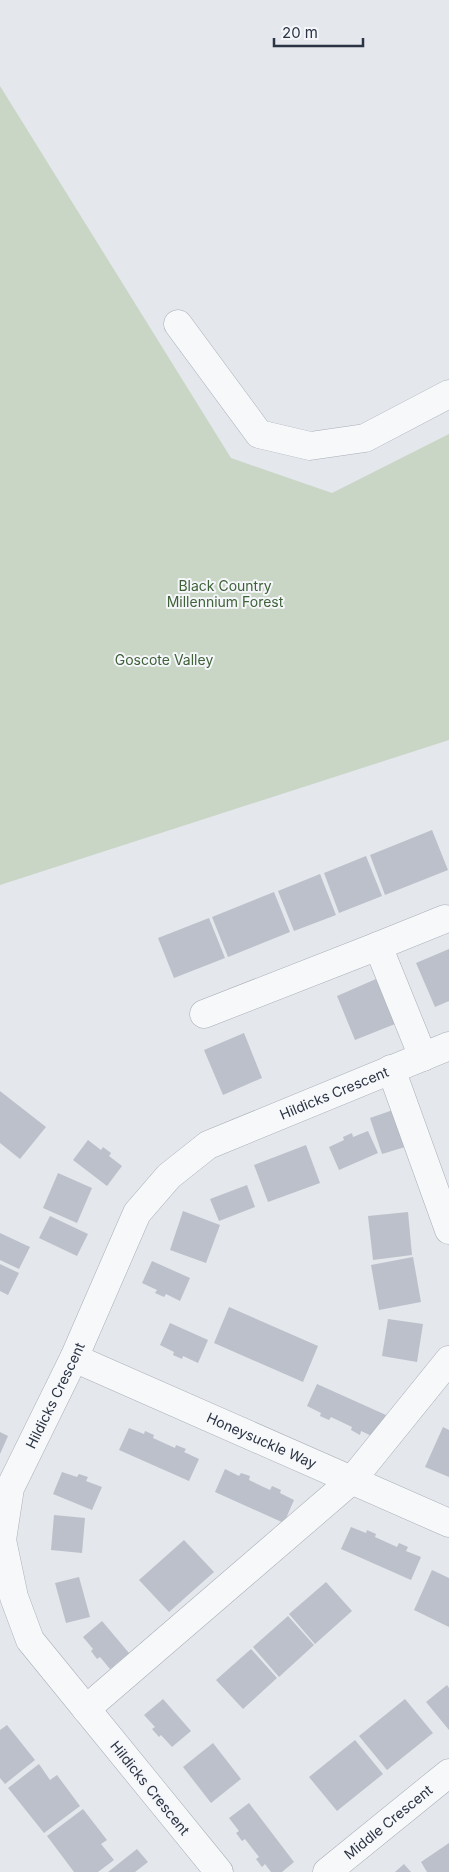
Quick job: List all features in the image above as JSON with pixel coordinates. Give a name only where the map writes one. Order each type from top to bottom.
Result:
[{"type":"street","points":[[178,324],[259,434],[310,446],[365,438],[449,394]]},
{"type":"street","points":[[204,1014],[445,919]]},
{"type":"street","points":[[378,946],[423,1056]]},
{"type":"street","name":"Hildicks Crescent","points":[[219,1872],[30,1640],[14,1597],[2,1540],[10,1488],[74,1358],[137,1213],[169,1176],[208,1145],[449,1046]]},
{"type":"street","points":[[391,1069],[449,1230]]},
{"type":"street","name":"Honeysuckle Way","points":[[74,1358],[449,1524]]},
{"type":"street","points":[[86,1709],[352,1480],[449,1360]]},
{"type":"street","name":"Middle Crescent","points":[[327,1872],[449,1773]]},
{"type":"green space","name":"Black Country Millennium Forest","points":[[0,86],[231,458],[332,493],[449,434],[449,740],[0,885]]},
{"type":"building","points":[[432,830],[448,870],[385,895],[370,855]]},
{"type":"building","points":[[366,856],[382,896],[339,913],[324,873]]},
{"type":"building","points":[[320,874],[336,915],[294,931],[278,891]]},
{"type":"building","points":[[274,892],[290,932],[228,957],[212,917]]},
{"type":"building","points":[[209,918],[225,958],[174,978],[158,938]]},
{"type":"building","points":[[449,949],[449,1001],[435,1007],[416,963]]},
{"type":"building","points":[[376,979],[395,1024],[355,1040],[337,996]]},
{"type":"building","points":[[244,1033],[262,1078],[223,1095],[204,1050]]},
{"type":"building","points":[[0,1091],[46,1127],[20,1159],[0,1143]]},
{"type":"building","points":[[393,1110],[405,1147],[382,1154],[370,1118]]},
{"type":"building","points":[[368,1131],[378,1153],[339,1170],[329,1147],[344,1140],[343,1137],[352,1133],[353,1137]]},
{"type":"building","points":[[88,1140],[101,1150],[103,1147],[111,1153],[109,1156],[122,1166],[107,1186],[73,1160]]},
{"type":"building","points":[[306,1145],[320,1183],[268,1202],[254,1165]]},
{"type":"building","points":[[58,1173],[92,1188],[77,1223],[43,1208]]},
{"type":"building","points":[[247,1185],[255,1207],[219,1221],[210,1199]]},
{"type":"building","points":[[183,1211],[220,1225],[206,1263],[170,1250]]},
{"type":"building","points":[[408,1212],[412,1255],[373,1260],[368,1216]]},
{"type":"building","points":[[50,1216],[88,1234],[77,1256],[39,1238]]},
{"type":"building","points":[[0,1233],[30,1247],[19,1269],[0,1260]]},
{"type":"building","points":[[413,1257],[421,1302],[379,1310],[371,1265]]},
{"type":"building","points":[[152,1261],[190,1278],[180,1301],[166,1294],[164,1297],[155,1293],[157,1290],[142,1283]]},
{"type":"building","points":[[0,1264],[19,1273],[8,1295],[0,1291]]},
{"type":"building","points":[[229,1307],[318,1346],[303,1382],[214,1343]]},
{"type":"building","points":[[388,1319],[423,1324],[417,1362],[382,1356]]},
{"type":"building","points":[[170,1323],[208,1340],[198,1363],[183,1356],[182,1359],[173,1355],[174,1352],[160,1345]]},
{"type":"building","points":[[317,1384],[386,1415],[376,1438],[361,1431],[360,1435],[351,1430],[352,1427],[331,1417],[329,1420],[320,1416],[321,1413],[307,1406]]},
{"type":"building","points":[[443,1427],[449,1430],[449,1477],[425,1467]]},
{"type":"building","points":[[129,1428],[144,1434],[145,1431],[154,1435],[153,1438],[175,1448],[176,1445],[186,1449],[184,1452],[199,1459],[189,1481],[119,1450]]},
{"type":"building","points":[[0,1432],[8,1436],[0,1454]]},
{"type":"building","points":[[225,1469],[239,1476],[241,1473],[250,1476],[249,1480],[270,1490],[272,1486],[281,1490],[280,1493],[294,1500],[284,1523],[215,1492]]},
{"type":"building","points":[[62,1472],[77,1477],[79,1474],[88,1477],[86,1481],[102,1487],[92,1510],[53,1494]]},
{"type":"building","points":[[54,1515],[85,1518],[82,1553],[51,1550]]},
{"type":"building","points":[[351,1527],[366,1533],[367,1530],[376,1534],[375,1537],[397,1547],[399,1543],[408,1547],[406,1551],[421,1557],[411,1580],[341,1549]]},
{"type":"building","points":[[184,1540],[214,1572],[169,1612],[139,1580]]},
{"type":"building","points":[[432,1570],[449,1578],[449,1627],[414,1610]]},
{"type":"building","points":[[79,1577],[90,1617],[66,1623],[55,1583]]},
{"type":"building","points":[[326,1582],[352,1611],[315,1644],[289,1614]]},
{"type":"building","points":[[288,1616],[314,1645],[279,1677],[253,1647]]},
{"type":"building","points":[[102,1621],[129,1653],[110,1669],[100,1657],[97,1659],[91,1651],[93,1649],[83,1637]]},
{"type":"building","points":[[251,1649],[277,1678],[243,1709],[216,1680]]},
{"type":"building","points":[[447,1685],[449,1688],[449,1730],[426,1702]]},
{"type":"building","points":[[163,1699],[191,1731],[172,1747],[161,1735],[159,1737],[152,1729],[155,1727],[144,1715]]},
{"type":"building","points":[[405,1699],[433,1733],[387,1770],[359,1736]]},
{"type":"building","points":[[7,1725],[35,1760],[5,1784],[0,1778],[0,1730]]},
{"type":"building","points":[[355,1740],[383,1774],[337,1811],[309,1777]]},
{"type":"building","points":[[213,1743],[241,1779],[211,1803],[183,1767]]},
{"type":"building","points":[[39,1764],[50,1780],[57,1775],[80,1806],[44,1833],[8,1788]]},
{"type":"building","points":[[249,1803],[294,1862],[282,1872],[271,1872],[265,1864],[262,1867],[256,1859],[259,1857],[245,1839],[242,1841],[236,1833],[239,1831],[229,1818]]},
{"type":"building","points":[[83,1809],[107,1840],[101,1844],[114,1860],[98,1872],[74,1872],[47,1836]]},
{"type":"building","points":[[449,1843],[449,1872],[427,1872],[421,1862]]},
{"type":"building","points":[[137,1849],[148,1862],[135,1872],[108,1872]]},
{"type":"building","points":[[404,1864],[411,1872],[395,1872]]},
{"type":"park label","name":"Goscote Valley","points":[[164,660]]}]
